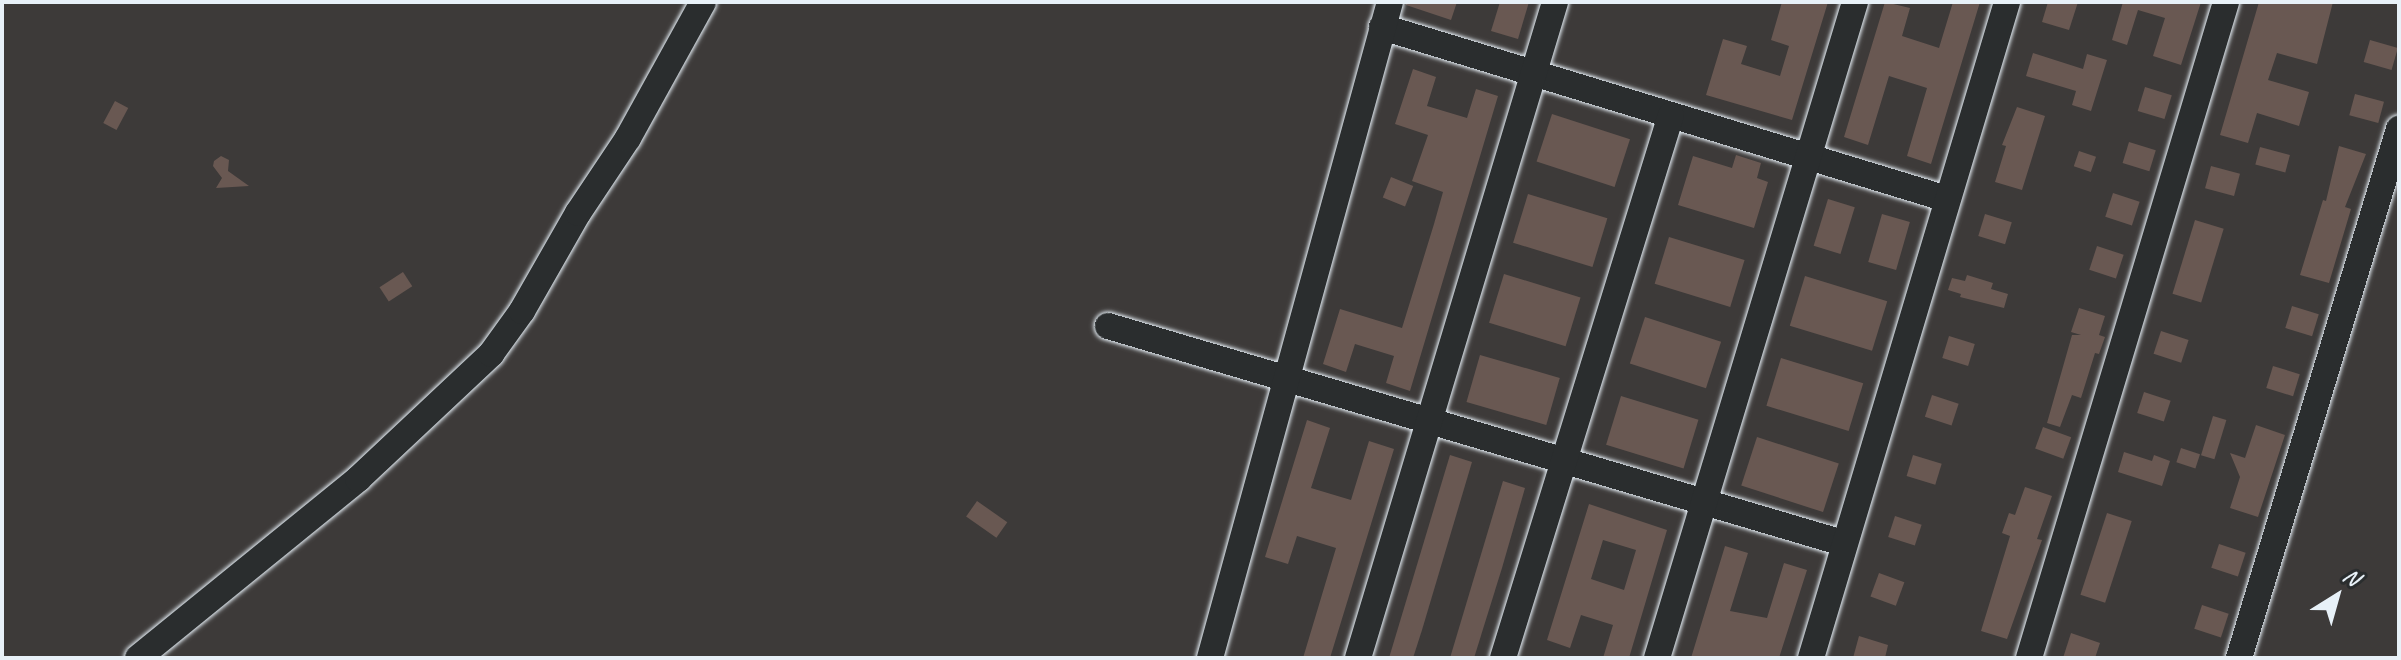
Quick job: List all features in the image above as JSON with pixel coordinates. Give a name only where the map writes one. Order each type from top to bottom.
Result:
[{"type":"street","points":[[138,658],[358,479],[491,354],[522,311],[578,213],[628,138],[703,2]]},
{"type":"street","points":[[1358,658],[1555,2]]},
{"type":"street","points":[[1657,658],[1855,2]]},
{"type":"street","points":[[1811,658],[2007,2]]},
{"type":"street","points":[[2029,658],[2226,2]]},
{"type":"street","points":[[1210,658],[1386,14],[1533,73],[1947,199]]},
{"type":"street","points":[[1503,658],[1671,115]]},
{"type":"street","points":[[2239,658],[2399,129]]},
{"type":"street","points":[[1108,326],[1843,543]]},
{"type":"building","points":[[1406,2],[1457,2],[1451,20],[1406,5]]},
{"type":"building","points":[[1500,2],[1529,2],[1518,39],[1491,31]]},
{"type":"building","points":[[1782,2],[1828,2],[1792,120],[1706,95],[1723,39],[1747,46],[1741,64],[1780,76],[1789,46],[1771,40]]},
{"type":"building","points":[[1885,2],[1910,8],[1902,36],[1939,48],[1953,2],[1980,2],[1931,164],[1907,156],[1927,88],[1889,76],[1868,145],[1844,137]]},
{"type":"building","points":[[2048,2],[2078,2],[2069,30],[2042,22]]},
{"type":"building","points":[[2123,2],[2201,2],[2181,65],[2153,56],[2165,18],[2138,10],[2127,45],[2112,40]]},
{"type":"building","points":[[2259,2],[2333,2],[2317,64],[2277,53],[2268,80],[2309,92],[2299,126],[2257,113],[2248,143],[2220,135]]},
{"type":"building","points":[[2370,40],[2398,48],[2392,70],[2364,62]]},
{"type":"building","points":[[2033,53],[2083,69],[2087,54],[2107,60],[2091,111],[2072,105],[2076,91],[2026,76]]},
{"type":"building","points":[[1413,69],[1436,77],[1427,106],[1467,118],[1476,89],[1498,96],[1410,391],[1386,383],[1394,356],[1355,344],[1346,372],[1323,364],[1340,309],[1402,328],[1434,224],[1443,192],[1412,181],[1428,135],[1395,124]]},
{"type":"building","points":[[2145,87],[2172,95],[2164,119],[2138,111]]},
{"type":"building","points":[[2355,94],[2384,102],[2378,123],[2349,115]]},
{"type":"building","points":[[115,101],[128,108],[117,130],[103,123]]},
{"type":"building","points":[[2017,107],[2045,116],[2022,190],[1995,182],[2006,146],[2002,145]]},
{"type":"building","points":[[1552,114],[1630,139],[1615,187],[1537,162]]},
{"type":"building","points":[[2129,142],[2156,150],[2149,171],[2123,163]]},
{"type":"building","points":[[2339,146],[2366,154],[2345,207],[2351,209],[2329,283],[2300,275],[2323,200],[2326,201]]},
{"type":"building","points":[[2260,147],[2290,155],[2285,172],[2255,164]]},
{"type":"building","points":[[2079,151],[2096,157],[2091,172],[2074,166]]},
{"type":"building","points":[[1736,155],[1761,163],[1757,178],[1768,182],[1754,228],[1678,205],[1693,156],[1732,168]]},
{"type":"building","points":[[221,156],[229,160],[228,171],[249,186],[216,188],[222,178],[213,166]]},
{"type":"building","points":[[2211,166],[2240,174],[2234,196],[2205,188]]},
{"type":"building","points":[[1391,177],[1413,186],[1405,206],[1383,197]]},
{"type":"building","points":[[2113,193],[2140,202],[2132,225],[2105,217]]},
{"type":"building","points":[[1528,194],[1607,218],[1592,267],[1513,243]]},
{"type":"building","points":[[1828,199],[1855,207],[1840,254],[1814,246]]},
{"type":"building","points":[[1882,214],[1910,222],[1896,270],[1868,262]]},
{"type":"building","points":[[1985,214],[2012,222],[2005,244],[1978,236]]},
{"type":"building","points":[[2195,220],[2224,229],[2201,302],[2172,294]]},
{"type":"building","points":[[1669,237],[1745,260],[1730,307],[1655,284]]},
{"type":"building","points":[[2097,246],[2124,255],[2116,278],[2089,270]]},
{"type":"building","points":[[403,272],[412,286],[389,302],[380,287]]},
{"type":"building","points":[[1504,274],[1581,297],[1566,346],[1489,323]]},
{"type":"building","points":[[1967,275],[1993,283],[1991,289],[2008,294],[2004,308],[1960,297],[1961,294],[1948,290],[1952,278],[1965,281]]},
{"type":"building","points":[[1805,276],[1887,301],[1872,351],[1790,326]]},
{"type":"building","points":[[2292,306],[2319,314],[2312,336],[2285,328]]},
{"type":"building","points":[[2079,308],[2105,316],[2099,335],[2105,337],[2099,354],[2095,353],[2081,398],[2072,395],[2060,427],[2047,423],[2072,335],[2081,335],[2071,332]]},
{"type":"building","points":[[1645,317],[1721,342],[1706,388],[1630,364]]},
{"type":"building","points":[[2161,331],[2189,340],[2181,363],[2154,354]]},
{"type":"building","points":[[1949,336],[1975,344],[1968,366],[1942,358]]},
{"type":"building","points":[[1480,355],[1560,378],[1546,425],[1466,402]]},
{"type":"building","points":[[1781,358],[1863,383],[1849,431],[1766,406]]},
{"type":"building","points":[[2273,366],[2300,374],[2293,396],[2266,388]]},
{"type":"building","points":[[2144,392],[2171,401],[2164,422],[2137,413]]},
{"type":"building","points":[[1932,395],[1959,404],[1952,426],[1925,417]]},
{"type":"building","points":[[1621,396],[1698,420],[1684,468],[1606,445]]},
{"type":"building","points":[[2213,416],[2226,420],[2214,459],[2201,455]]},
{"type":"building","points":[[1307,420],[1330,428],[1311,488],[1351,500],[1369,441],[1394,449],[1330,658],[1303,658],[1336,548],[1297,536],[1288,564],[1265,557]]},
{"type":"building","points":[[2256,425],[2285,435],[2258,517],[2230,508],[2240,477],[2230,453],[2245,458]]},
{"type":"building","points":[[2043,427],[2071,437],[2063,459],[2035,449]]},
{"type":"building","points":[[1757,437],[1839,464],[1823,512],[1741,486]]},
{"type":"building","points":[[2181,448],[2200,454],[2195,468],[2176,462]]},
{"type":"building","points":[[2124,452],[2152,461],[2154,455],[2170,461],[2162,486],[2118,472]]},
{"type":"building","points":[[1450,455],[1472,462],[1422,630],[1413,658],[1389,658]]},
{"type":"building","points":[[1913,455],[1942,464],[1935,485],[1907,476]]},
{"type":"building","points":[[1503,481],[1525,488],[1502,568],[1474,658],[1450,658]]},
{"type":"building","points":[[2025,487],[2052,496],[2037,539],[2042,540],[2007,639],[1981,631],[2010,536],[2002,533],[2009,513],[2015,515]]},
{"type":"building","points":[[977,501],[1007,522],[996,538],[966,517]]},
{"type":"building","points":[[1589,504],[1667,530],[1629,658],[1603,658],[1613,625],[1581,615],[1570,648],[1547,640]],"holes":[[[1603,540],[1636,550],[1624,590],[1591,579]]]},
{"type":"building","points":[[2107,513],[2132,521],[2105,603],[2080,595]]},
{"type":"building","points":[[1895,516],[1922,525],[1915,546],[1888,537]]},
{"type":"building","points":[[2219,544],[2246,553],[2238,576],[2211,568]]},
{"type":"building","points":[[1725,546],[1748,553],[1730,611],[1767,618],[1784,563],[1807,570],[1779,658],[1691,658]]},
{"type":"building","points":[[1879,573],[1904,582],[1896,606],[1870,596]]},
{"type":"building","points":[[2202,605],[2229,614],[2221,637],[2194,629]]},
{"type":"building","points":[[2071,633],[2100,643],[2095,658],[2063,658]]},
{"type":"building","points":[[1859,636],[1888,645],[1885,658],[1853,658]]}]
